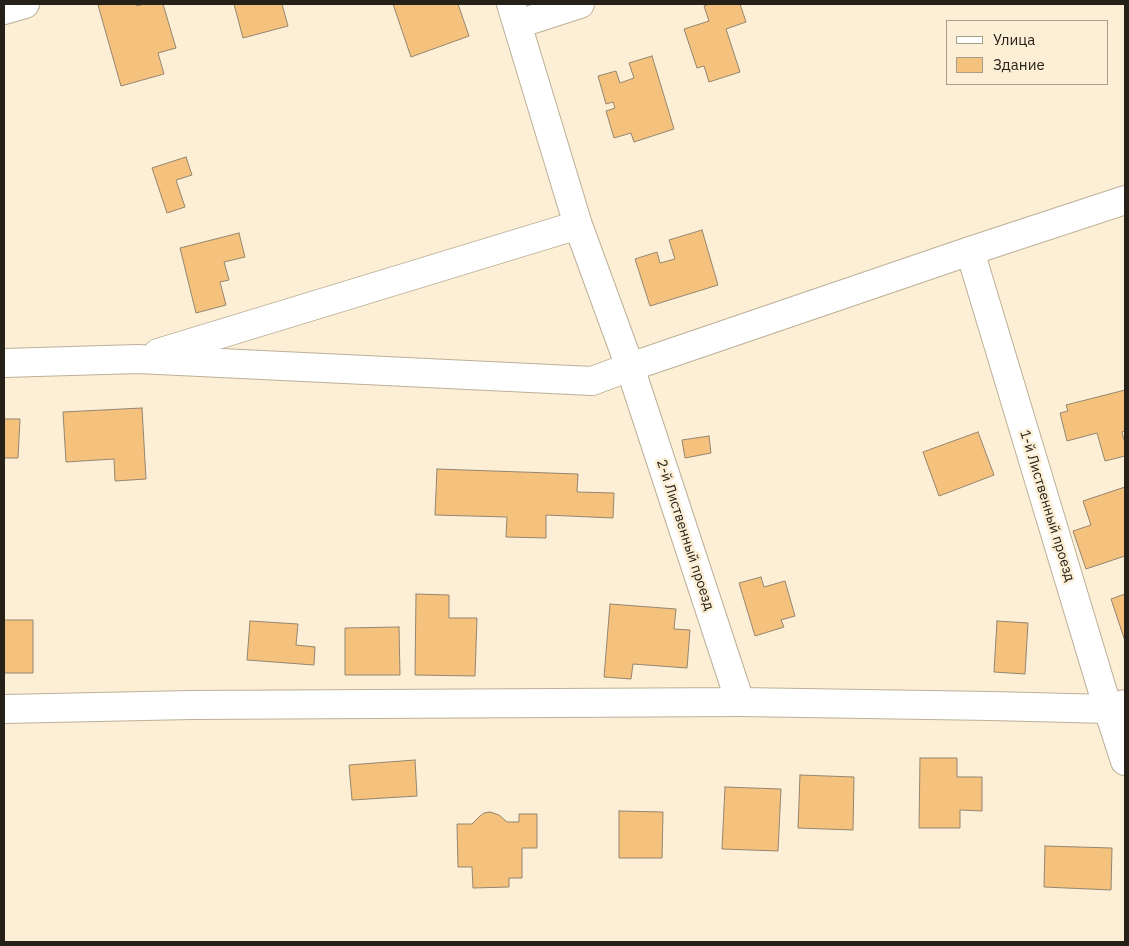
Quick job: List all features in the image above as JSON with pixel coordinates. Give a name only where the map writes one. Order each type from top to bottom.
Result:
[{"type":"street","points":[[4,10],[25,4]]},
{"type":"street","points":[[514,14],[580,4]]},
{"type":"street","name":"2-й Лиственный проезд","points":[[514,14],[578,225],[630,367],[740,702]]},
{"type":"street","points":[[4,363],[138,359],[592,381],[970,251],[1125,200]]},
{"type":"street","points":[[138,359],[578,225]]},
{"type":"street","name":"1-й Лиственный проезд","points":[[970,251],[1117,706],[1125,761]]},
{"type":"street","points":[[4,709],[191,705],[740,702],[1117,706]]},
{"type":"building","points":[[136,4],[137,6],[163,4],[176,48],[158,53],[164,74],[121,86],[98,5]]},
{"type":"building","points":[[234,4],[282,4],[288,26],[243,38]]},
{"type":"building","points":[[393,4],[458,4],[469,36],[411,57]]},
{"type":"building","points":[[710,4],[740,4],[746,22],[726,29],[740,72],[709,82],[704,66],[697,68],[684,29],[709,21],[704,6]]},
{"type":"building","points":[[652,56],[674,129],[634,142],[631,133],[614,138],[606,111],[615,108],[613,102],[606,104],[598,76],[616,71],[620,83],[634,78],[629,63]]},
{"type":"building","points":[[186,157],[192,175],[176,180],[185,207],[167,213],[152,168]]},
{"type":"building","points":[[702,230],[718,285],[650,306],[635,259],[657,252],[660,263],[675,259],[669,240]]},
{"type":"building","points":[[239,233],[245,257],[224,262],[229,280],[220,282],[226,305],[196,313],[180,248]]},
{"type":"building","points":[[1125,390],[1125,431],[1122,432],[1125,443],[1125,456],[1105,461],[1097,433],[1067,441],[1060,413],[1068,411],[1066,405]]},
{"type":"building","points":[[142,408],[146,479],[115,481],[114,459],[66,462],[63,412]]},
{"type":"building","points":[[4,419],[20,419],[18,458],[4,458]]},
{"type":"building","points":[[978,432],[994,475],[939,496],[923,452]]},
{"type":"building","points":[[709,436],[711,453],[685,458],[682,440]]},
{"type":"building","points":[[437,469],[578,474],[577,492],[614,493],[613,518],[546,515],[546,538],[506,537],[507,517],[435,515]]},
{"type":"building","points":[[1125,487],[1125,556],[1086,569],[1073,531],[1091,525],[1083,501]]},
{"type":"building","points":[[761,577],[764,587],[785,581],[795,616],[781,620],[784,627],[755,636],[739,583]]},
{"type":"building","points":[[416,594],[449,595],[449,618],[477,618],[475,676],[415,675]]},
{"type":"building","points":[[1125,594],[1125,641],[1111,599]]},
{"type":"building","points":[[610,604],[676,609],[674,629],[690,630],[687,668],[633,664],[631,679],[604,677]]},
{"type":"building","points":[[4,620],[33,620],[33,673],[4,673]]},
{"type":"building","points":[[250,621],[298,624],[296,645],[315,647],[314,665],[247,660]]},
{"type":"building","points":[[997,621],[1028,623],[1025,674],[994,672]]},
{"type":"building","points":[[399,627],[400,675],[345,675],[345,628]]},
{"type":"building","points":[[920,758],[957,758],[957,777],[982,777],[982,811],[960,810],[960,828],[919,828]]},
{"type":"building","points":[[415,760],[417,796],[352,800],[349,765]]},
{"type":"building","points":[[800,775],[854,777],[853,830],[798,828]]},
{"type":"building","points":[[725,787],[781,789],[778,851],[722,849]]},
{"type":"building","points":[[619,811],[663,812],[662,858],[619,858]]},
{"type":"building","points":[[490,812],[499,815],[507,822],[519,822],[519,814],[537,814],[537,848],[522,848],[522,878],[509,878],[509,887],[473,888],[472,867],[458,867],[457,824],[472,824],[484,813]]},
{"type":"building","points":[[1045,846],[1112,848],[1111,890],[1044,887]]}]
